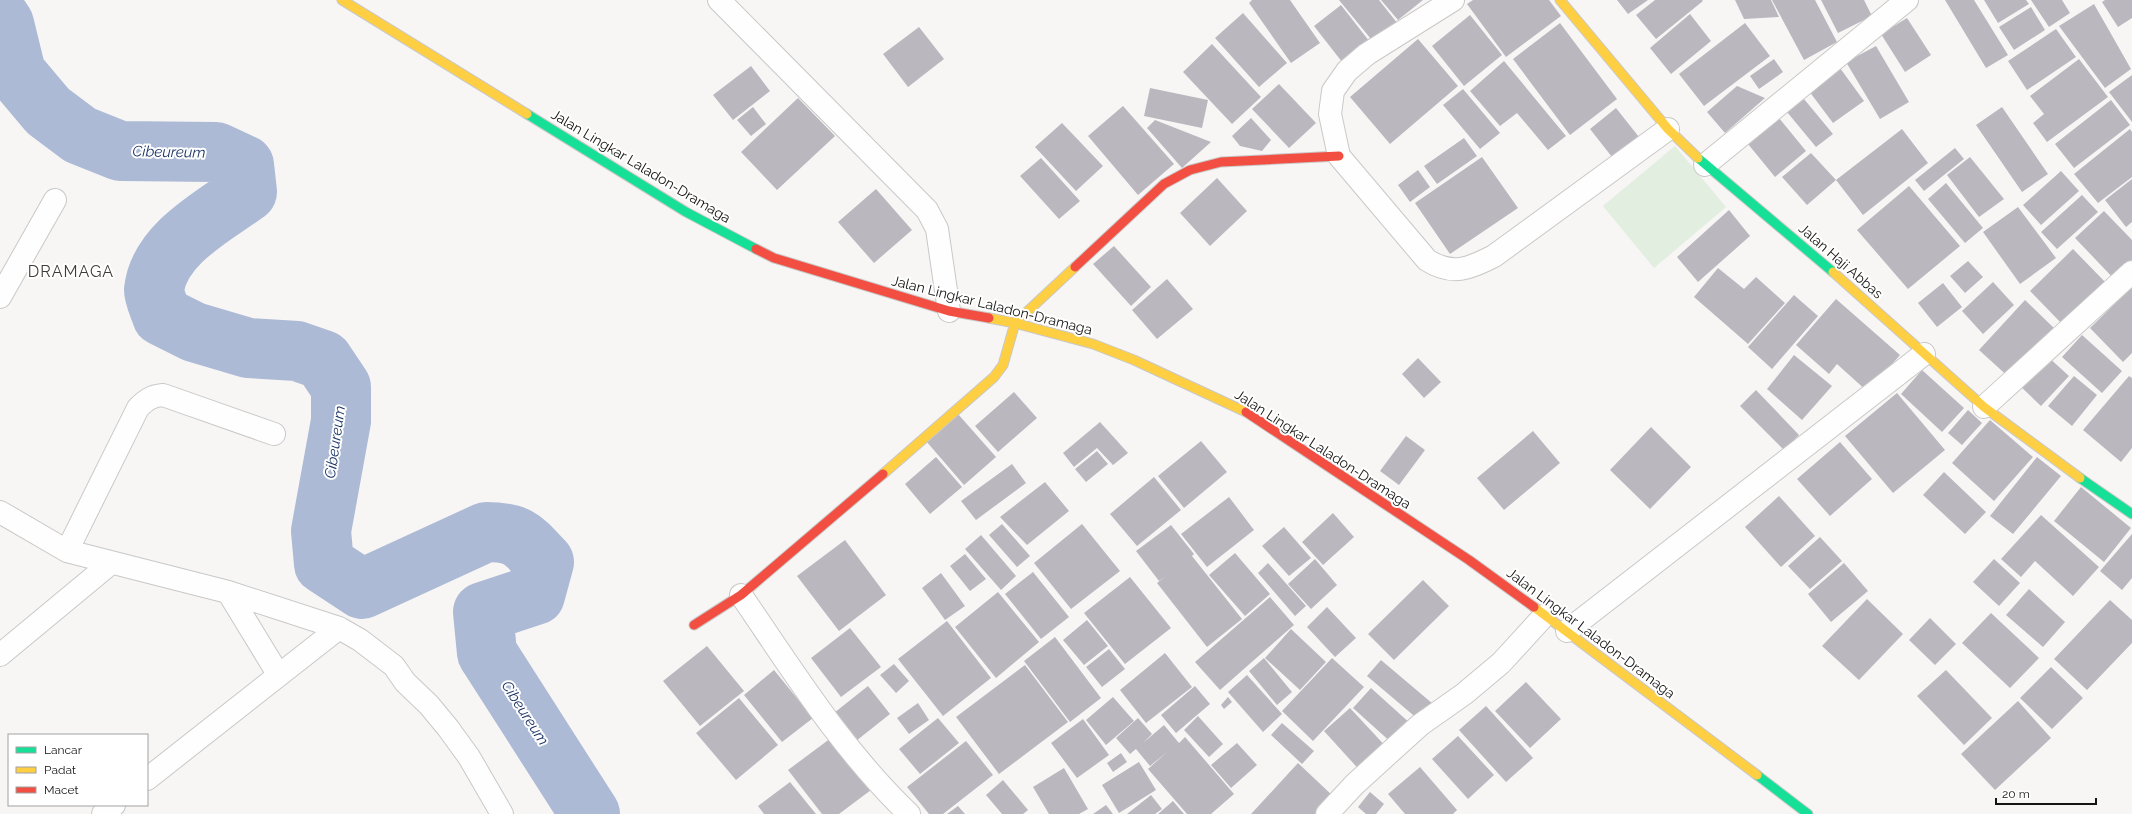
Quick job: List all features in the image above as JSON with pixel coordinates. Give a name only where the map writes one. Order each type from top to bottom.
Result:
[{"type":"main road","name":"Jalan Lingkar Laladon-Dramaga","points":[[342,0],[686,212],[774,258],[949,311],[1015,323],[1093,344],[1134,360],[1242,410],[1469,560],[1544,616],[1567,631],[1808,814]]},
{"type":"main road","name":"Jalan Haji Abbas","points":[[1560,0],[1668,129],[1705,165],[1820,260],[1984,407],[2059,464],[2132,514]]},
{"type":"main road","points":[[694,626],[741,595],[985,386],[1003,365],[1015,323],[1164,184],[1190,170],[1221,162],[1250,159],[1340,156]]},
{"type":"street","points":[[720,0],[927,210],[937,229],[949,311]]},
{"type":"street","points":[[1453,0],[1367,54],[1347,71],[1333,91],[1330,114],[1340,156],[1427,260],[1439,268],[1453,270],[1473,267],[1494,256],[1668,129]]},
{"type":"street","points":[[1705,165],[1907,0]]},
{"type":"street","points":[[0,297],[55,200]]},
{"type":"street","points":[[1984,407],[2132,272]]},
{"type":"street","points":[[1567,631],[1924,354]]},
{"type":"street","points":[[67,551],[138,408],[145,401],[154,396],[163,395],[274,434]]},
{"type":"street","points":[[0,512],[67,551],[228,592],[339,628],[381,655],[394,666],[405,682],[429,705],[469,756],[502,814]]},
{"type":"street","points":[[0,654],[111,563]]},
{"type":"street","points":[[228,592],[278,674]]},
{"type":"street","points":[[741,595],[848,748],[909,814]]},
{"type":"street","points":[[1327,814],[1355,784],[1420,725],[1464,694],[1501,663],[1544,616]]},
{"type":"street","points":[[148,778],[278,674],[339,628]]},
{"type":"street","points":[[103,814],[113,806]]},
{"type":"green space","points":[[1675,146],[1726,207],[1654,268],[1603,206]]},
{"type":"building","points":[[1252,0],[1290,0],[1320,43],[1291,63],[1249,3]]},
{"type":"building","points":[[1339,0],[1379,0],[1398,24],[1375,44]]},
{"type":"building","points":[[1381,0],[1423,0],[1398,20]]},
{"type":"building","points":[[1473,0],[1549,0],[1561,16],[1506,57],[1467,4]]},
{"type":"building","points":[[1617,0],[1648,0],[1628,14]]},
{"type":"building","points":[[1655,0],[1703,1],[1656,39],[1636,15]]},
{"type":"building","points":[[1735,0],[1771,0],[1779,17],[1744,19]]},
{"type":"building","points":[[1772,0],[1815,0],[1837,42],[1804,60]]},
{"type":"building","points":[[1821,0],[1864,0],[1872,16],[1838,33]]},
{"type":"building","points":[[1945,0],[1974,0],[2008,55],[1986,68]]},
{"type":"building","points":[[1984,0],[2026,0],[2029,4],[1998,23]]},
{"type":"building","points":[[2031,0],[2062,0],[2070,13],[2049,27]]},
{"type":"building","points":[[2105,0],[2132,0],[2132,18],[2118,27],[2102,2]]},
{"type":"building","points":[[2094,4],[2131,69],[2105,88],[2059,26]]},
{"type":"building","points":[[1341,5],[1373,46],[1346,67],[1314,26]]},
{"type":"building","points":[[2031,7],[2045,30],[2014,50],[1999,27]]},
{"type":"building","points":[[1243,13],[1287,63],[1259,87],[1215,38]]},
{"type":"building","points":[[1690,14],[1711,41],[1671,74],[1650,48]]},
{"type":"building","points":[[1470,15],[1502,55],[1464,86],[1432,46]]},
{"type":"building","points":[[1907,18],[1931,55],[1905,72],[1881,34]]},
{"type":"building","points":[[1560,23],[1617,99],[1570,135],[1513,59]]},
{"type":"building","points":[[1745,23],[1770,56],[1704,106],[1679,74]]},
{"type":"building","points":[[919,27],[944,59],[908,87],[883,54]]},
{"type":"building","points":[[2056,29],[2076,57],[2027,90],[2008,61]]},
{"type":"building","points":[[1418,39],[1458,86],[1390,144],[1350,97]]},
{"type":"building","points":[[1212,44],[1261,97],[1232,124],[1183,72]]},
{"type":"building","points":[[1876,46],[1909,102],[1880,119],[1846,62]]},
{"type":"building","points":[[1774,59],[1783,72],[1759,89],[1750,76]]},
{"type":"building","points":[[2079,59],[2108,97],[2047,142],[2033,123],[2044,114],[2030,96]]},
{"type":"building","points":[[1504,61],[1566,136],[1548,150],[1517,113],[1500,126],[1470,91]]},
{"type":"building","points":[[751,66],[770,91],[733,120],[713,95]]},
{"type":"building","points":[[1840,68],[1864,101],[1833,123],[1809,91]]},
{"type":"building","points":[[2132,75],[2132,122],[2109,92]]},
{"type":"building","points":[[1279,84],[1316,123],[1289,148],[1252,109]]},
{"type":"building","points":[[1737,86],[1765,98],[1725,133],[1707,112]]},
{"type":"building","points":[[1150,88],[1208,100],[1202,128],[1144,116]]},
{"type":"building","points":[[1463,89],[1500,133],[1480,149],[1443,105]]},
{"type":"building","points":[[798,98],[835,136],[777,190],[741,152]]},
{"type":"building","points":[[1804,99],[1833,134],[1816,147],[1787,112]]},
{"type":"building","points":[[2111,100],[2130,125],[2074,168],[2055,144]]},
{"type":"building","points":[[1123,106],[1174,164],[1138,195],[1088,136]]},
{"type":"building","points":[[753,107],[766,124],[751,136],[737,120]]},
{"type":"building","points":[[2002,107],[2048,174],[2022,192],[1976,125]]},
{"type":"building","points":[[1616,108],[1639,137],[1612,157],[1590,129]]},
{"type":"building","points":[[1251,118],[1271,140],[1262,151],[1240,146],[1232,136]]},
{"type":"building","points":[[1779,118],[1806,151],[1775,177],[1748,144]]},
{"type":"building","points":[[1155,120],[1211,142],[1182,168],[1147,128]]},
{"type":"building","points":[[1062,123],[1103,166],[1076,191],[1035,147]]},
{"type":"building","points":[[1902,129],[1928,163],[1863,215],[1836,180]]},
{"type":"building","points":[[2130,129],[2132,132],[2132,177],[2098,203],[2074,174]]},
{"type":"building","points":[[1464,138],[1477,156],[1437,184],[1424,166]]},
{"type":"building","points":[[1955,148],[1964,159],[1924,191],[1915,180]]},
{"type":"building","points":[[1811,153],[1836,180],[1807,205],[1782,177]]},
{"type":"building","points":[[1482,157],[1518,208],[1450,254],[1415,203]]},
{"type":"building","points":[[1970,157],[2004,199],[1979,217],[1947,175]]},
{"type":"building","points":[[1041,158],[1080,201],[1059,219],[1020,176]]},
{"type":"building","points":[[1418,170],[1430,187],[1410,202],[1398,185]]},
{"type":"building","points":[[2061,171],[2079,191],[2041,225],[2023,205]]},
{"type":"building","points":[[1217,178],[1247,211],[1210,246],[1180,213]]},
{"type":"building","points":[[2132,179],[2132,222],[2126,227],[2105,200]]},
{"type":"building","points":[[1946,183],[1983,228],[1965,243],[1928,199]]},
{"type":"building","points":[[1909,186],[1960,246],[1908,289],[1857,230]]},
{"type":"building","points":[[876,189],[912,230],[874,263],[838,222]]},
{"type":"building","points":[[2082,195],[2098,212],[2057,249],[2041,232]]},
{"type":"building","points":[[2018,207],[2056,258],[2020,284],[1983,232]]},
{"type":"building","points":[[1729,210],[1750,236],[1698,282],[1677,257]]},
{"type":"building","points":[[2104,211],[2132,240],[2132,269],[2117,282],[2075,238]]},
{"type":"building","points":[[1114,246],[1151,287],[1131,306],[1093,264]]},
{"type":"building","points":[[2073,249],[2107,284],[2064,326],[2030,291]]},
{"type":"building","points":[[1968,261],[1983,277],[1965,293],[1950,276]]},
{"type":"building","points":[[1718,268],[1744,289],[1756,277],[1785,303],[1748,344],[1694,297]]},
{"type":"building","points":[[1167,279],[1193,309],[1157,339],[1132,310]]},
{"type":"building","points":[[1993,282],[2014,305],[1983,334],[1962,311]]},
{"type":"building","points":[[1943,283],[1962,307],[1937,327],[1918,303]]},
{"type":"building","points":[[2132,287],[2132,353],[2123,362],[2090,328]]},
{"type":"building","points":[[1794,295],[1818,316],[1772,369],[1748,347]]},
{"type":"building","points":[[1836,299],[1900,355],[1868,392],[1837,364],[1829,374],[1796,345]]},
{"type":"building","points":[[2025,300],[2057,331],[2012,380],[1979,350]]},
{"type":"building","points":[[2082,335],[2122,371],[2102,393],[2062,357]]},
{"type":"building","points":[[1794,355],[1832,386],[1802,420],[1767,389]]},
{"type":"building","points":[[2046,355],[2069,376],[2041,406],[2018,384]]},
{"type":"building","points":[[1418,358],[1441,382],[1424,398],[1402,374]]},
{"type":"building","points":[[1922,370],[1964,408],[1942,432],[1901,394]]},
{"type":"building","points":[[2074,376],[2097,395],[2072,426],[2048,406]]},
{"type":"building","points":[[2129,376],[2132,378],[2132,448],[2121,462],[2083,430]]},
{"type":"building","points":[[1756,390],[1799,435],[1784,450],[1740,406]]},
{"type":"building","points":[[1014,392],[1037,418],[998,452],[975,426]]},
{"type":"building","points":[[1897,393],[1945,450],[1893,493],[1845,436]]},
{"type":"building","points":[[1968,410],[1982,423],[1962,445],[1948,433]]},
{"type":"building","points":[[958,414],[996,457],[964,485],[926,441]]},
{"type":"building","points":[[1990,420],[2033,457],[1994,501],[1952,463]]},
{"type":"building","points":[[1100,422],[1128,453],[1113,465],[1097,448],[1074,467],[1063,453]]},
{"type":"building","points":[[1651,427],[1691,467],[1650,509],[1610,470]]},
{"type":"building","points":[[1533,431],[1560,463],[1504,510],[1477,478]]},
{"type":"building","points":[[1406,436],[1425,450],[1399,485],[1380,471]]},
{"type":"building","points":[[1201,441],[1227,472],[1184,508],[1158,476]]},
{"type":"building","points":[[1840,442],[1872,479],[1830,516],[1797,479]]},
{"type":"building","points":[[1097,451],[1108,464],[1086,482],[1075,469]]},
{"type":"building","points":[[936,457],[962,487],[930,514],[905,484]]},
{"type":"building","points":[[2037,457],[2061,476],[2013,534],[1990,516]]},
{"type":"building","points":[[1012,464],[1026,483],[976,520],[961,501]]},
{"type":"building","points":[[1944,472],[1986,512],[1965,534],[1923,495]]},
{"type":"building","points":[[1154,477],[1181,510],[1137,546],[1110,514]]},
{"type":"building","points":[[1045,482],[1069,511],[1027,545],[1000,517]]},
{"type":"building","points":[[2081,487],[2131,528],[2104,562],[2054,521]]},
{"type":"building","points":[[1779,496],[1815,536],[1781,567],[1745,527]]},
{"type":"building","points":[[1229,497],[1254,530],[1207,567],[1181,534]]},
{"type":"building","points":[[1333,513],[1354,537],[1323,565],[1302,542]]},
{"type":"building","points":[[2041,515],[2099,567],[2073,596],[2035,561],[2021,577],[2001,559]]},
{"type":"building","points":[[1002,524],[1030,556],[1017,567],[989,535]]},
{"type":"building","points":[[1082,524],[1120,571],[1071,609],[1034,563]]},
{"type":"building","points":[[1171,525],[1194,554],[1192,556],[1242,619],[1207,647],[1157,583],[1166,576],[1159,581],[1136,551]]},
{"type":"building","points":[[1284,527],[1311,558],[1289,576],[1262,546]]},
{"type":"building","points":[[2132,534],[2132,578],[2122,590],[2100,571]]},
{"type":"building","points":[[981,535],[1016,576],[1001,590],[965,549]]},
{"type":"building","points":[[1820,537],[1842,561],[1810,589],[1788,566]]},
{"type":"building","points":[[845,540],[886,595],[839,631],[797,576]]},
{"type":"building","points":[[1235,553],[1270,594],[1245,616],[1209,575]]},
{"type":"building","points":[[965,554],[986,579],[970,591],[950,566]]},
{"type":"building","points":[[1315,559],[1337,585],[1311,609],[1288,584]]},
{"type":"building","points":[[1994,559],[2020,583],[1999,606],[1973,582]]},
{"type":"building","points":[[1268,563],[1306,606],[1295,616],[1258,573]]},
{"type":"building","points":[[1844,563],[1868,591],[1831,622],[1808,594]]},
{"type":"building","points":[[1033,572],[1069,617],[1041,639],[1005,594]]},
{"type":"building","points":[[941,573],[965,606],[945,620],[922,588]]},
{"type":"building","points":[[1130,577],[1171,628],[1125,664],[1084,613]]},
{"type":"building","points":[[1423,580],[1449,606],[1394,660],[1368,634]]},
{"type":"building","points":[[2029,589],[2065,622],[2043,647],[2006,615]]},
{"type":"building","points":[[998,592],[1039,642],[996,678],[955,627]]},
{"type":"building","points":[[1270,597],[1294,625],[1220,690],[1195,662]]},
{"type":"building","points":[[1867,599],[1903,634],[1859,680],[1822,646]]},
{"type":"building","points":[[2110,600],[2132,620],[2132,643],[2087,690],[2054,659]]},
{"type":"building","points":[[1327,607],[1356,638],[1335,657],[1307,627]]},
{"type":"building","points":[[1991,613],[2039,658],[2010,688],[1962,643]]},
{"type":"building","points":[[1930,618],[1956,644],[1935,665],[1909,640]]},
{"type":"building","points":[[1087,620],[1108,646],[1084,665],[1063,640]]},
{"type":"building","points":[[947,621],[991,678],[943,716],[898,659]]},
{"type":"building","points":[[850,628],[881,667],[841,697],[811,658]]},
{"type":"building","points":[[1291,629],[1326,662],[1300,690],[1265,658]]},
{"type":"building","points":[[1055,637],[1101,698],[1070,722],[1024,661]]},
{"type":"building","points":[[707,646],[744,691],[700,726],[663,681]]},
{"type":"building","points":[[1109,649],[1125,669],[1102,687],[1086,667]]},
{"type":"building","points":[[1165,653],[1192,687],[1146,723],[1120,690]]},
{"type":"building","points":[[1264,658],[1292,692],[1277,705],[1249,671]]},
{"type":"building","points":[[1332,658],[1364,687],[1313,741],[1282,711]]},
{"type":"building","points":[[1381,660],[1433,704],[1419,720],[1367,676]]},
{"type":"building","points":[[894,664],[909,681],[896,693],[880,675]]},
{"type":"building","points":[[1025,665],[1068,722],[999,774],[956,717]]},
{"type":"building","points":[[2051,667],[2083,698],[2052,729],[2020,698]]},
{"type":"building","points":[[774,670],[813,718],[782,742],[744,695]]},
{"type":"building","points":[[1946,670],[1992,718],[1964,745],[1917,696]]},
{"type":"building","points":[[1247,675],[1282,714],[1263,732],[1228,692]]},
{"type":"building","points":[[1526,682],[1561,719],[1530,748],[1495,711]]},
{"type":"building","points":[[868,686],[890,714],[856,741],[834,713]]},
{"type":"building","points":[[1195,686],[1210,704],[1176,733],[1161,715]]},
{"type":"building","points":[[1371,688],[1412,725],[1394,745],[1353,708]]},
{"type":"building","points":[[1113,697],[1134,721],[1106,745],[1086,720]]},
{"type":"building","points":[[1228,697],[1232,702],[1224,709],[1221,705]]},
{"type":"building","points":[[739,698],[778,745],[736,780],[696,733]]},
{"type":"building","points":[[2018,701],[2051,738],[1995,790],[1961,754]]},
{"type":"building","points":[[918,703],[929,720],[909,734],[897,718]]},
{"type":"building","points":[[1486,706],[1533,758],[1506,782],[1459,730]]},
{"type":"building","points":[[1350,708],[1390,751],[1364,775],[1324,731]]},
{"type":"building","points":[[1198,716],[1223,744],[1209,757],[1184,730]]},
{"type":"building","points":[[938,718],[959,743],[920,774],[899,749]]},
{"type":"building","points":[[1138,718],[1152,734],[1143,743],[1164,725],[1179,743],[1185,737],[1234,794],[1211,814],[1187,814],[1148,769],[1167,752],[1150,766],[1136,749],[1130,754],[1116,738]]},
{"type":"building","points":[[1083,719],[1109,755],[1077,778],[1051,743]]},
{"type":"building","points":[[1282,723],[1314,751],[1302,764],[1271,735]]},
{"type":"building","points":[[1458,736],[1494,775],[1468,799],[1432,759]]},
{"type":"building","points":[[831,738],[871,790],[839,814],[822,814],[788,770]]},
{"type":"building","points":[[966,741],[993,775],[943,814],[929,814],[907,787]]},
{"type":"building","points":[[1237,743],[1257,765],[1231,788],[1211,765]]},
{"type":"building","points":[[1121,753],[1127,762],[1113,772],[1107,763]]},
{"type":"building","points":[[1139,762],[1156,790],[1119,813],[1102,785]]},
{"type":"building","points":[[1298,763],[1334,797],[1319,814],[1251,814]]},
{"type":"building","points":[[1420,767],[1457,810],[1453,814],[1405,814],[1388,794]]},
{"type":"building","points":[[1064,768],[1088,809],[1079,814],[1049,814],[1033,787]]},
{"type":"building","points":[[1003,780],[1028,810],[1023,814],[1002,814],[986,795]]},
{"type":"building","points":[[790,782],[816,814],[764,814],[758,806]]},
{"type":"building","points":[[1370,792],[1384,804],[1376,814],[1366,814],[1358,807]]},
{"type":"building","points":[[1151,795],[1162,809],[1155,814],[1127,814]]},
{"type":"building","points":[[1173,801],[1184,814],[1158,814]]},
{"type":"building","points":[[1106,805],[1113,814],[1093,814]]},
{"type":"building","points":[[958,806],[965,814],[947,814]]},
{"type":"waterway","name":"Cibeureum","points":[[0,18],[4,24],[16,73],[48,111],[80,135],[120,151],[216,152],[244,165],[247,192],[204,221],[177,245],[166,259],[158,274],[154,293],[162,316],[194,332],[248,348],[297,351],[323,360],[341,387],[341,421],[321,531],[324,564],[362,589],[486,532],[497,532],[520,539],[544,562],[535,595],[483,612],[487,653],[590,814]]},
{"type":"traffic: fast","points":[[527,114],[686,212],[756,249]]},
{"type":"traffic: fast","points":[[1698,158],[1833,272]]},
{"type":"traffic: fast","points":[[2080,478],[2132,514]]},
{"type":"traffic: fast","points":[[1757,775],[1808,814]]},
{"type":"traffic: slow","points":[[342,0],[527,114]]},
{"type":"traffic: slow","points":[[1560,0],[1668,129],[1698,158]]},
{"type":"traffic: slow","points":[[883,474],[994,377],[1003,365],[1015,323],[1075,267]]},
{"type":"traffic: slow","points":[[1833,272],[1984,407],[2080,478]]},
{"type":"traffic: slow","points":[[989,318],[1015,323],[1093,344],[1134,360],[1246,412]]},
{"type":"traffic: slow","points":[[1534,607],[1757,775]]},
{"type":"traffic: jam","points":[[1075,267],[1164,184],[1190,170],[1221,162],[1339,156]]},
{"type":"traffic: jam","points":[[756,249],[774,258],[949,311],[989,318]]},
{"type":"traffic: jam","points":[[1246,412],[1469,560],[1534,607]]},
{"type":"traffic: jam","points":[[694,625],[741,595],[883,474]]},
{"type":"district","name":"DRAMAGA","points":[[71,271]]}]
